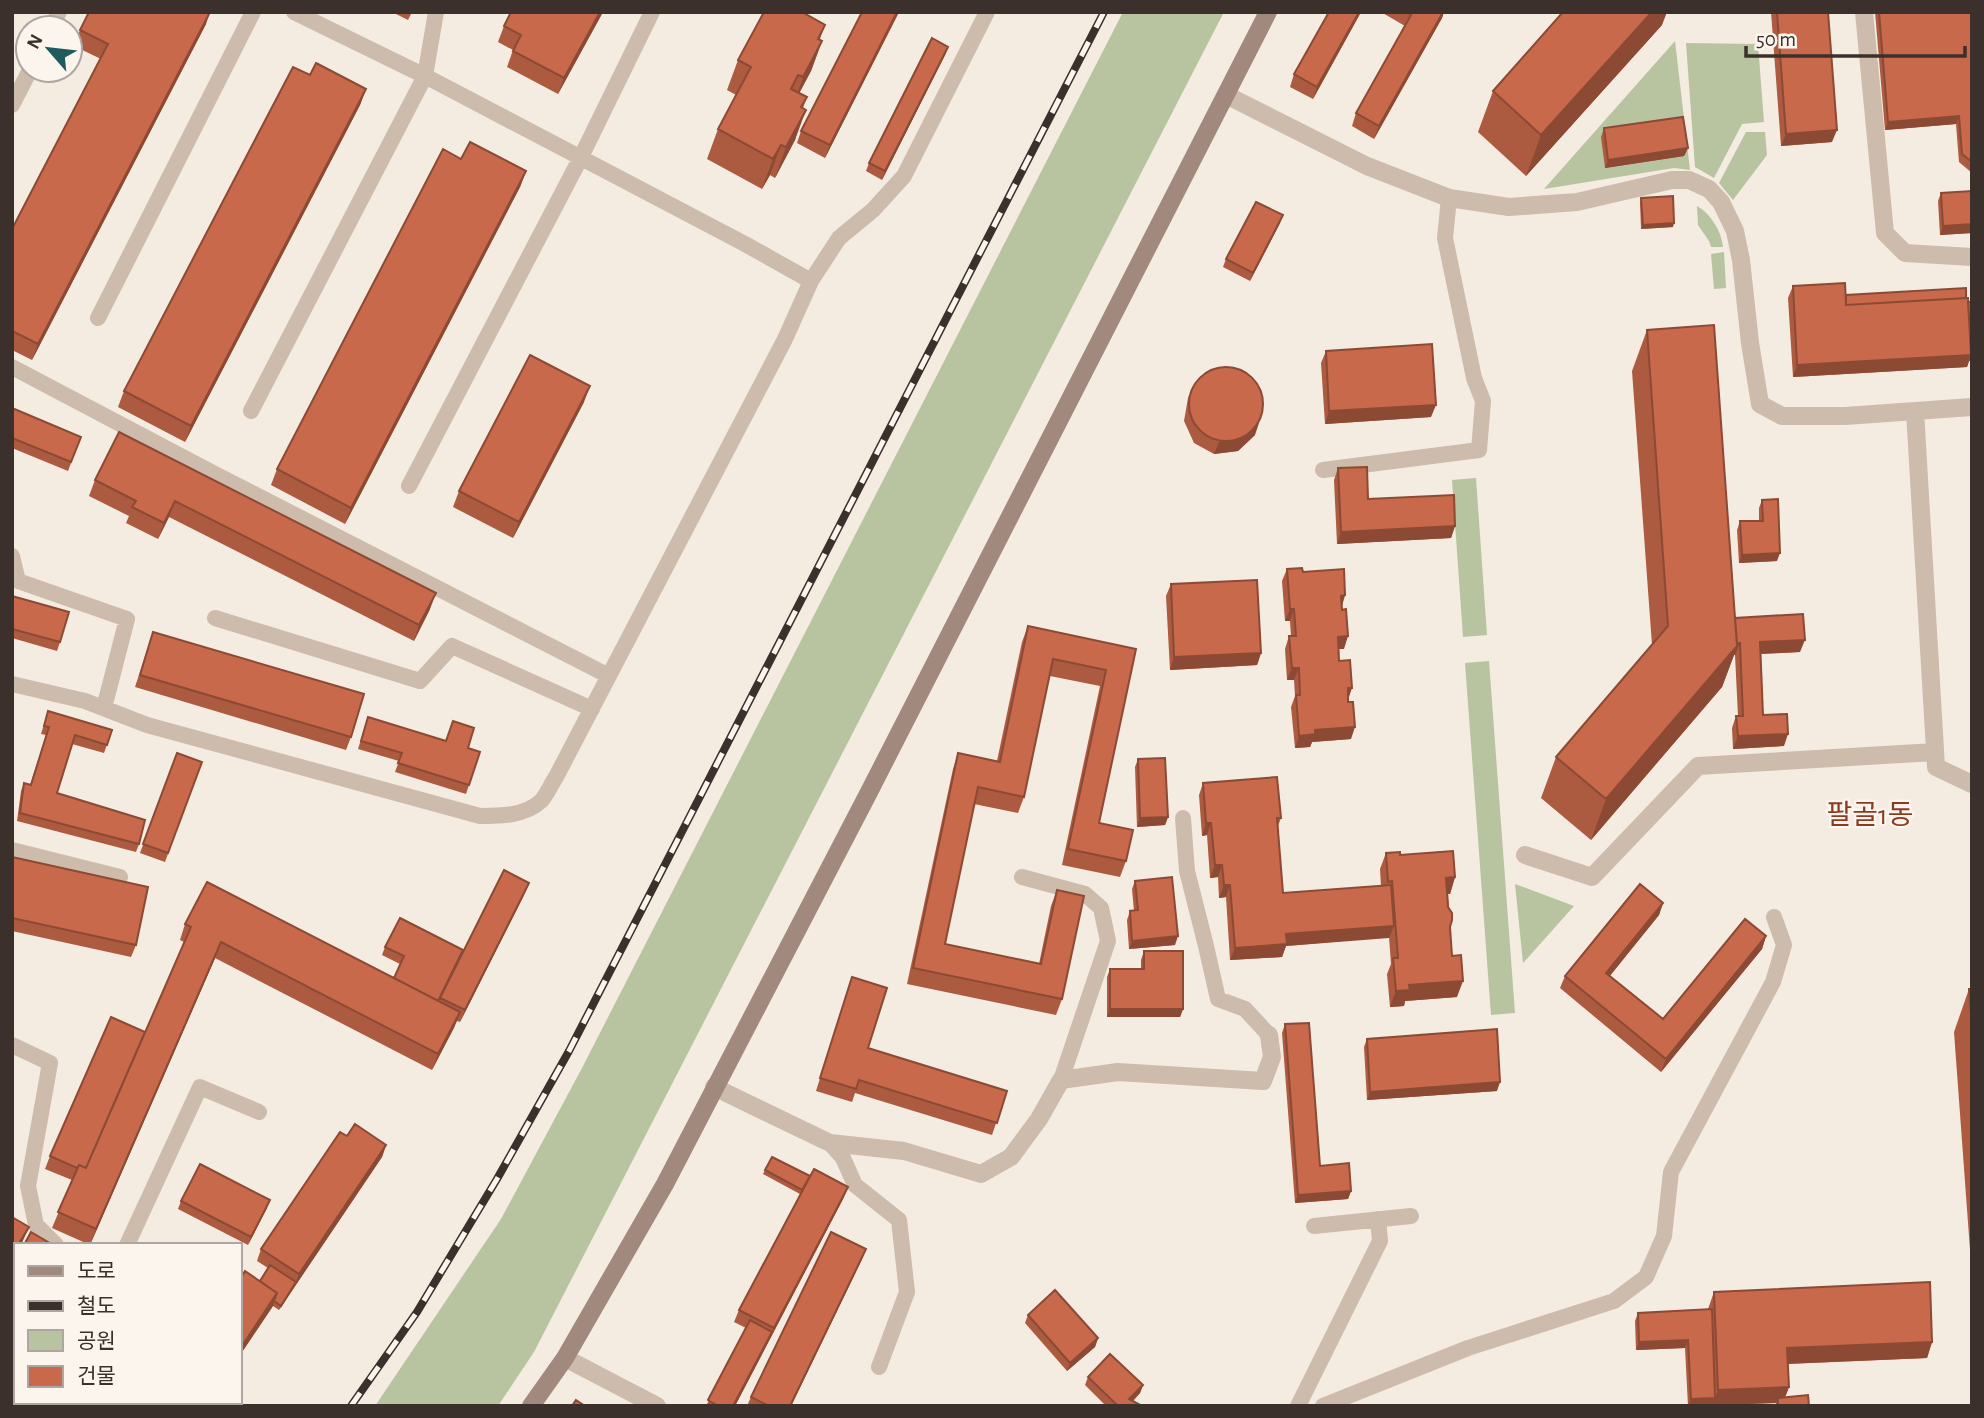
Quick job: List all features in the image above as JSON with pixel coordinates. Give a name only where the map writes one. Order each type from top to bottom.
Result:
[{"type":"street","points":[[531,1406],[565,1358],[665,1184],[1268,12]]},
{"type":"street","points":[[1864,12],[1885,233],[1905,254],[1972,257]]},
{"type":"street","points":[[1226,95],[1367,166],[1448,198],[1509,207],[1577,202],[1672,180],[1689,180],[1709,189],[1721,202],[1735,231],[1760,404],[1782,416],[1845,416],[1972,407]]},
{"type":"street","points":[[1916,411],[1936,767],[1972,784]]},
{"type":"street","points":[[1525,855],[1592,877],[1698,766],[1935,752]]},
{"type":"street","points":[[714,1087],[830,1143],[904,1151],[981,1174],[1012,1157],[1039,1119],[1061,1080],[1118,1072],[1263,1081],[1272,1057],[1269,1035]]},
{"type":"street","points":[[565,1358],[657,1406]]},
{"type":"lane","points":[[98,318],[253,12]]},
{"type":"lane","points":[[294,12],[425,76],[811,281]]},
{"type":"lane","points":[[251,411],[425,76],[436,12]]},
{"type":"lane","points":[[410,486],[580,159],[652,12]]},
{"type":"lane","points":[[12,684],[85,701],[147,725],[480,816],[504,816],[522,812],[541,801],[592,709],[785,339],[811,281],[839,238],[873,210],[904,176],[987,12]]},
{"type":"lane","points":[[12,105],[23,84]]},
{"type":"lane","points":[[1323,470],[1479,450],[1483,401],[1474,378],[1446,238],[1448,198]]},
{"type":"lane","points":[[12,367],[609,676]]},
{"type":"lane","points":[[12,556],[18,581],[127,619],[104,708]]},
{"type":"lane","points":[[215,618],[420,681],[452,646],[592,709]]},
{"type":"lane","points":[[1183,818],[1187,871],[1218,999],[1245,1009],[1269,1035]]},
{"type":"lane","points":[[12,850],[120,877]]},
{"type":"lane","points":[[1022,877],[1085,894],[1101,908],[1108,941],[1061,1080]]},
{"type":"lane","points":[[1323,1406],[1468,1348],[1614,1301],[1646,1277],[1664,1236],[1671,1172],[1773,982],[1784,945],[1774,917]]},
{"type":"lane","points":[[12,1045],[50,1063],[28,1186],[36,1225],[54,1243]]},
{"type":"lane","points":[[128,1243],[200,1087],[259,1112]]},
{"type":"lane","points":[[830,1143],[843,1158],[855,1185],[899,1220],[907,1292],[879,1367]]},
{"type":"lane","points":[[1314,1226],[1411,1216]]},
{"type":"lane","points":[[1298,1406],[1380,1241],[1378,1219]]},
{"type":"green space","points":[[1123,12],[1224,12],[534,1352],[498,1406],[375,1406],[501,1219],[582,1068]]},
{"type":"green space","points":[[1675,41],[1690,170],[1674,168],[1544,189]]},
{"type":"green space","points":[[1686,43],[1758,44],[1764,122],[1742,124],[1714,178],[1695,167]]},
{"type":"green space","points":[[1746,132],[1765,132],[1767,155],[1733,200],[1719,183]]},
{"type":"green space","points":[[1697,206],[1714,224],[1723,247],[1711,247],[1698,225]]},
{"type":"green space","points":[[1724,252],[1726,288],[1714,289],[1711,254]]},
{"type":"green space","points":[[1476,478],[1487,635],[1463,637],[1452,480]]},
{"type":"green space","points":[[1489,661],[1515,1013],[1491,1015],[1465,663]]},
{"type":"green space","points":[[1515,884],[1574,906],[1523,963]]},
{"type":"building","points":[[89,12],[210,12],[38,344],[12,331],[12,229],[108,44],[84,32],[84,22]]},
{"type":"building","points":[[511,12],[600,12],[564,78],[513,51],[521,35],[504,26]]},
{"type":"building","points":[[764,12],[802,12],[825,25],[818,39],[822,41],[803,77],[798,75],[791,89],[807,97],[801,107],[806,110],[786,147],[781,145],[773,159],[718,129],[751,67],[738,60]]},
{"type":"building","points":[[862,12],[897,12],[830,145],[801,131]]},
{"type":"building","points":[[1329,12],[1359,12],[1317,87],[1294,74]]},
{"type":"building","points":[[1407,12],[1443,12],[1379,126],[1356,113],[1411,15]]},
{"type":"building","points":[[1563,12],[1652,12],[1541,135],[1493,91]]},
{"type":"building","points":[[1777,12],[1828,12],[1837,130],[1786,134]]},
{"type":"building","points":[[1879,12],[1972,12],[1972,162],[1962,154],[1959,116],[1888,122]]},
{"type":"building","points":[[932,38],[948,47],[885,171],[869,163]]},
{"type":"building","points":[[316,63],[366,89],[191,426],[124,391],[293,67],[310,75]]},
{"type":"building","points":[[1683,117],[1688,148],[1608,160],[1604,128]]},
{"type":"building","points":[[470,142],[526,171],[351,508],[277,469],[443,149],[461,159]]},
{"type":"building","points":[[1972,191],[1972,224],[1943,226],[1941,193]]},
{"type":"building","points":[[1673,196],[1674,223],[1643,225],[1641,198]]},
{"type":"building","points":[[1256,202],[1283,215],[1253,273],[1226,259]]},
{"type":"building","points":[[1845,283],[1846,305],[1968,298],[1971,355],[1797,365],[1793,286]]},
{"type":"building","points":[[1966,288],[1966,298],[1846,305],[1846,295]]},
{"type":"building","points":[[1968,302],[1972,302],[1971,353]]},
{"type":"building","points":[[1714,325],[1737,646],[1606,799],[1556,757],[1668,626],[1647,330]]},
{"type":"building","points":[[1432,344],[1436,405],[1329,411],[1326,351]]},
{"type":"building","points":[[530,355],[590,386],[519,522],[459,491]]},
{"type":"building","points":[[1226,367],[1240,370],[1252,378],[1260,390],[1263,404],[1260,418],[1252,430],[1240,438],[1226,441],[1212,438],[1200,430],[1192,418],[1189,404],[1192,390],[1200,378],[1212,370]]},
{"type":"building","points":[[12,408],[81,437],[71,462],[12,438]]},
{"type":"building","points":[[119,432],[436,593],[419,625],[175,501],[164,523],[132,507],[136,501],[95,480]]},
{"type":"building","points":[[1367,467],[1368,499],[1454,495],[1455,526],[1341,532],[1338,468]]},
{"type":"building","points":[[1778,499],[1780,553],[1742,555],[1740,521],[1763,521],[1762,500]]},
{"type":"building","points":[[1302,568],[1303,572],[1344,569],[1345,595],[1341,596],[1342,610],[1346,609],[1348,636],[1338,637],[1339,661],[1350,660],[1352,688],[1348,688],[1348,702],[1353,702],[1355,727],[1315,730],[1315,734],[1299,736],[1296,695],[1300,695],[1299,668],[1292,668],[1289,636],[1296,636],[1294,609],[1290,609],[1287,569]]},
{"type":"building","points":[[1257,580],[1261,653],[1174,657],[1171,584]]},
{"type":"building","points":[[12,596],[69,612],[60,642],[12,629]]},
{"type":"building","points":[[1803,614],[1805,640],[1760,642],[1763,715],[1787,714],[1788,734],[1738,736],[1736,716],[1743,716],[1740,643],[1737,643],[1735,618]]},
{"type":"building","points":[[1028,626],[1136,649],[1099,823],[1133,830],[1126,861],[1068,849],[1106,670],[1053,659],[1024,797],[978,787],[945,944],[1041,964],[1057,890],[1084,896],[1062,999],[913,968],[958,753],[1000,762]]},
{"type":"building","points":[[153,632],[364,694],[351,737],[140,675]]},
{"type":"building","points":[[48,711],[112,730],[107,745],[75,735],[57,793],[145,820],[139,844],[20,813],[24,783],[31,785],[49,727],[44,726]]},
{"type":"building","points":[[368,717],[446,741],[453,721],[474,728],[468,748],[480,752],[469,785],[398,763],[402,753],[361,741]]},
{"type":"building","points":[[177,753],[202,762],[168,853],[143,844]]},
{"type":"building","points":[[1165,758],[1168,817],[1140,818],[1138,759]]},
{"type":"building","points":[[1277,777],[1281,818],[1277,818],[1283,893],[1391,885],[1394,926],[1286,934],[1287,944],[1235,948],[1230,885],[1224,885],[1222,865],[1215,865],[1211,823],[1206,823],[1203,783]]},
{"type":"building","points":[[1453,851],[1455,877],[1446,878],[1448,907],[1452,913],[1452,956],[1461,955],[1463,981],[1409,985],[1410,990],[1396,991],[1393,958],[1398,958],[1392,881],[1388,882],[1386,853],[1400,852],[1400,855]]},
{"type":"building","points":[[12,857],[148,887],[136,945],[12,918]]},
{"type":"building","points":[[504,870],[529,883],[465,1010],[440,998]]},
{"type":"building","points":[[1172,877],[1178,936],[1132,941],[1130,911],[1138,910],[1135,881]]},
{"type":"building","points":[[207,882],[460,1012],[438,1054],[221,942],[96,1229],[58,1212],[79,1165],[86,1168],[191,927],[185,924]]},
{"type":"building","points":[[1640,884],[1663,903],[1606,973],[1663,1019],[1745,919],[1766,936],[1666,1059],[1565,976]]},
{"type":"building","points":[[400,918],[463,950],[438,1001],[394,978],[404,956],[385,947]]},
{"type":"building","points":[[1144,951],[1183,951],[1183,1009],[1110,1009],[1110,969],[1144,969]]},
{"type":"building","points":[[852,977],[887,988],[868,1048],[1007,1091],[997,1123],[859,1080],[856,1089],[820,1078]]},
{"type":"building","points":[[1969,989],[1972,989],[1972,1026]]},
{"type":"building","points":[[111,1017],[145,1032],[86,1168],[79,1165],[77,1168],[50,1156]]},
{"type":"building","points":[[1309,1023],[1320,1166],[1349,1163],[1351,1191],[1298,1195],[1285,1024]]},
{"type":"building","points":[[1497,1029],[1500,1082],[1370,1092],[1367,1039]]},
{"type":"building","points":[[355,1124],[386,1145],[299,1274],[261,1249],[340,1132],[347,1136]]},
{"type":"building","points":[[772,1157],[810,1176],[802,1190],[765,1170]]},
{"type":"building","points":[[200,1164],[270,1200],[251,1237],[181,1201]]},
{"type":"building","points":[[814,1169],[848,1187],[774,1328],[739,1310]]},
{"type":"building","points":[[12,1217],[29,1227],[19,1243],[14,1243],[12,1255]]},
{"type":"building","points":[[31,1232],[50,1243],[25,1243]]},
{"type":"building","points":[[831,1232],[866,1249],[790,1406],[769,1406],[751,1397]]},
{"type":"building","points":[[14,1262],[12,1347],[12,1265]]},
{"type":"building","points":[[270,1265],[296,1282],[281,1306],[274,1301],[277,1293],[260,1281]]},
{"type":"building","points":[[245,1271],[277,1293],[242,1346],[242,1276]]},
{"type":"building","points":[[1930,1282],[1932,1342],[1787,1348],[1789,1387],[1718,1390],[1714,1292]]},
{"type":"building","points":[[1055,1290],[1098,1338],[1070,1363],[1028,1315]]},
{"type":"building","points":[[1712,1309],[1715,1398],[1691,1399],[1688,1340],[1639,1342],[1638,1313]]},
{"type":"building","points":[[750,1320],[772,1332],[733,1406],[718,1406],[708,1400]]},
{"type":"building","points":[[1110,1354],[1143,1385],[1129,1399],[1142,1406],[1118,1406],[1088,1377]]},
{"type":"building","points":[[1808,1395],[1809,1406],[1778,1406],[1778,1398]]},
{"type":"building","points":[[576,1400],[585,1406],[572,1406]]},
{"type":"building","points":[[95,1404],[138,1404],[137,1406],[94,1406]]},
{"type":"railway","points":[[351,1406],[417,1312],[497,1179],[569,1051],[1104,12]]},
{"type":"district","name":"팔골1동","points":[[1870,816]]}]
